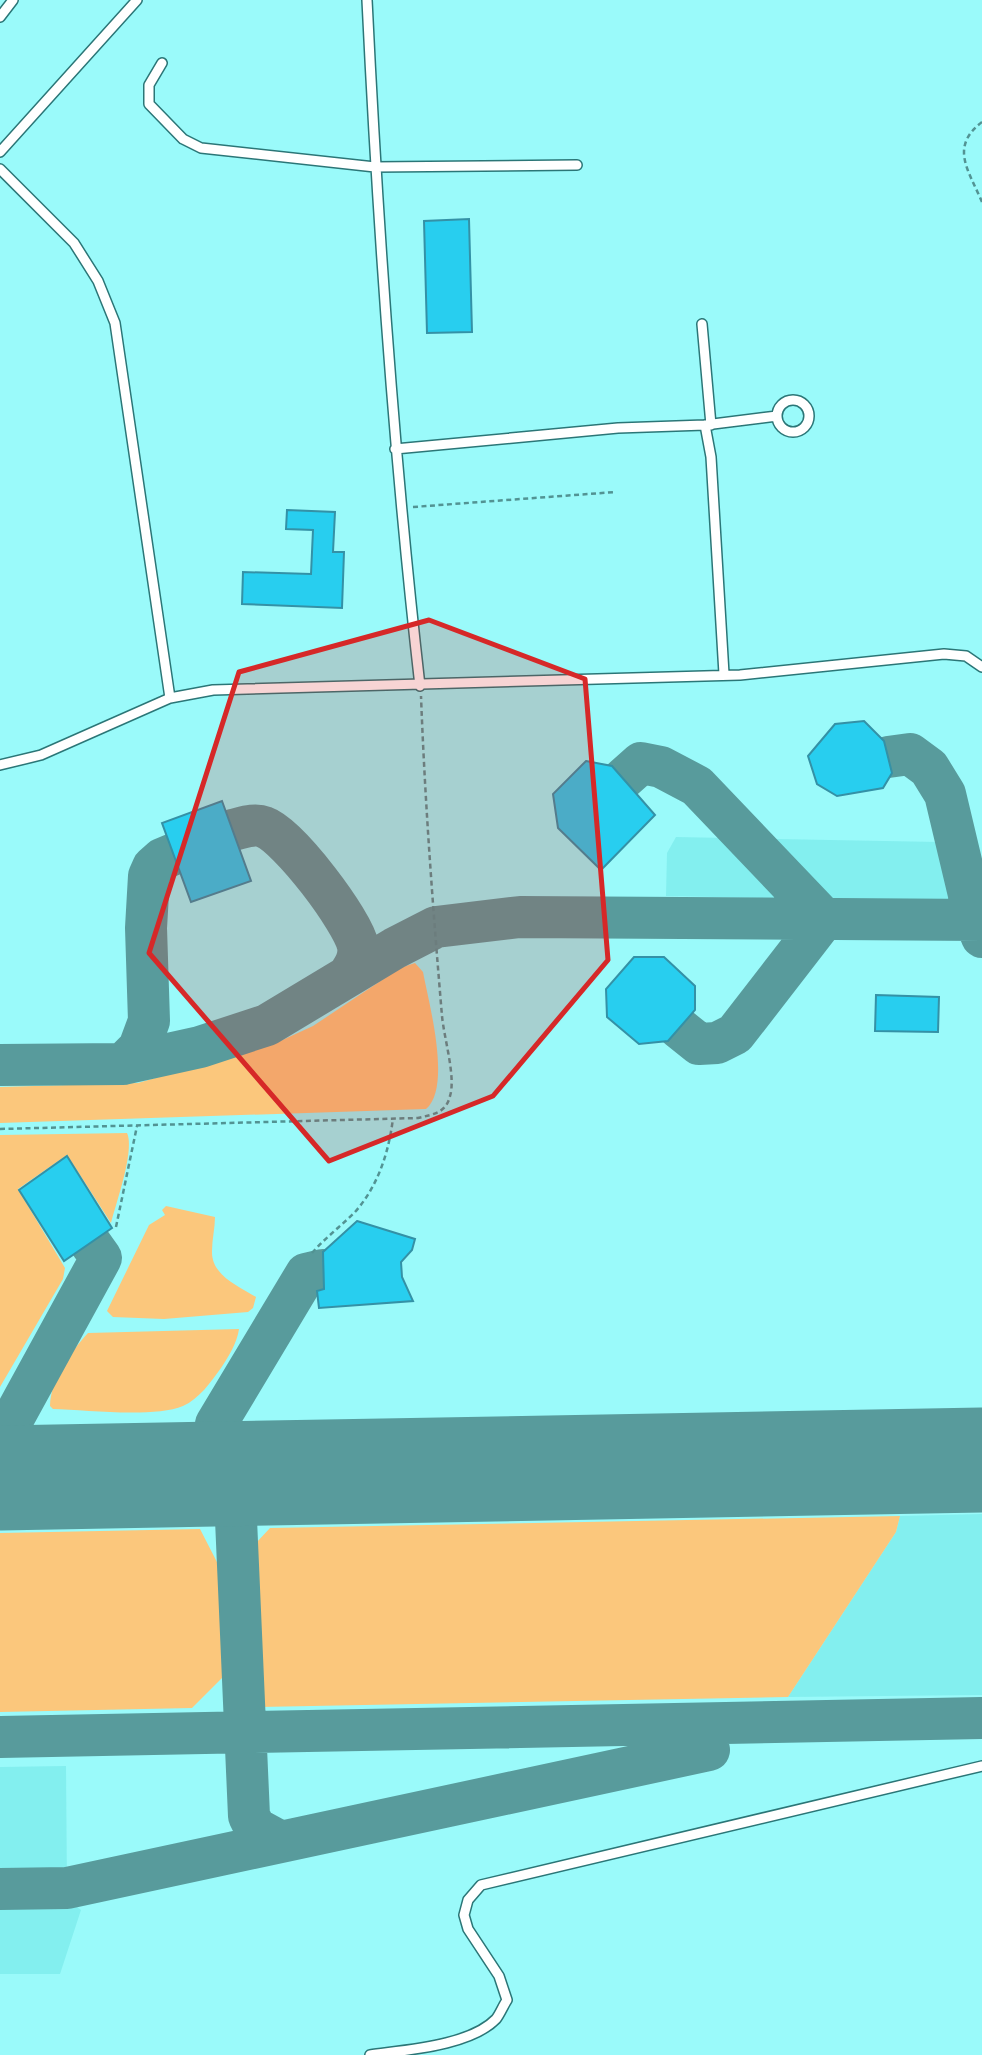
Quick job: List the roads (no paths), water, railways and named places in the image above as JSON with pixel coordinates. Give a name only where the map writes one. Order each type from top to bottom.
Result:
[{"type":"lane","points":[[0,17],[13,0]]},
{"type":"lane","points":[[0,152],[137,0]]},
{"type":"lane","points":[[367,0],[375,167],[395,449],[420,685]]},
{"type":"lane","points":[[162,63],[149,85],[149,104],[183,139],[201,148],[375,167],[577,165]]},
{"type":"lane","points":[[0,169],[74,243],[98,281],[114,323],[170,698]]},
{"type":"lane","points":[[702,324],[724,674]]},
{"type":"lane","points":[[395,449],[618,428],[708,425],[777,416]]},
{"type":"lane","points":[[0,765],[41,755],[170,698],[213,690],[740,675],[944,654],[966,656],[982,667]]},
{"type":"lane","points":[[370,2055],[440,2044],[479,2030],[495,2019],[507,2000],[499,1976],[468,1929],[464,1915],[468,1900],[481,1885],[982,1766]]},
{"type":"lane","points":[[440,2044],[442,2055]]}]
